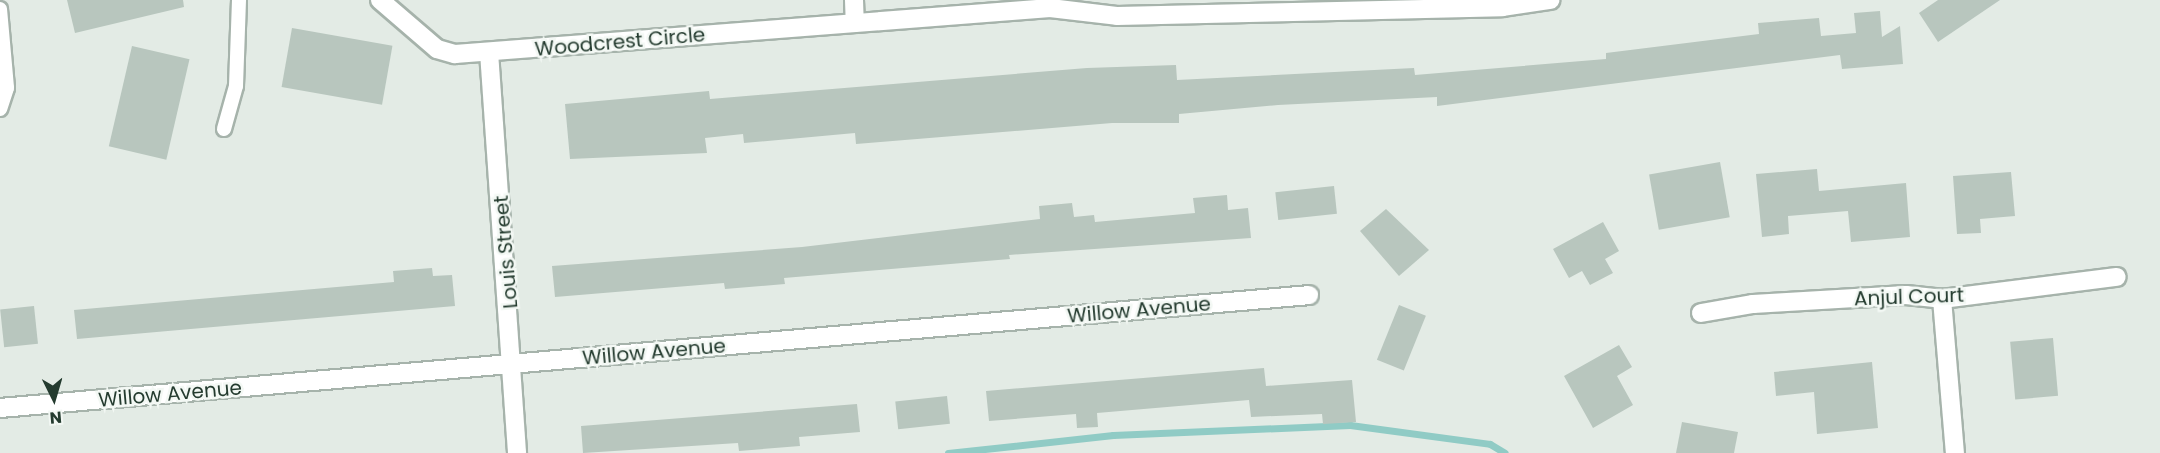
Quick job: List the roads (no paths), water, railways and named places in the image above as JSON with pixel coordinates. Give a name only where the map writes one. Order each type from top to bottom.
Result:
[{"type":"street","name":"Woodcrest Circle","points":[[380,0],[437,49],[455,54],[855,23],[1050,4],[1117,16],[1502,7],[1550,0]]},
{"type":"street","points":[[854,0],[855,23]]},
{"type":"street","name":"Louis Street","points":[[489,52],[515,365],[517,453]]},
{"type":"street","name":"Anjul Court","points":[[1701,313],[1753,304],[1906,295],[1942,299],[2117,277]]},
{"type":"street","name":"Willow Avenue","points":[[0,408],[515,365],[1309,294]]},
{"type":"street","points":[[1942,299],[1955,453]]},
{"type":"lane","points":[[224,129],[236,86],[238,0]]},
{"type":"lane","points":[[0,9],[7,88],[0,109]]},
{"type":"waterway","points":[[948,453],[1113,435],[1350,425],[1490,444],[1505,453]]}]
